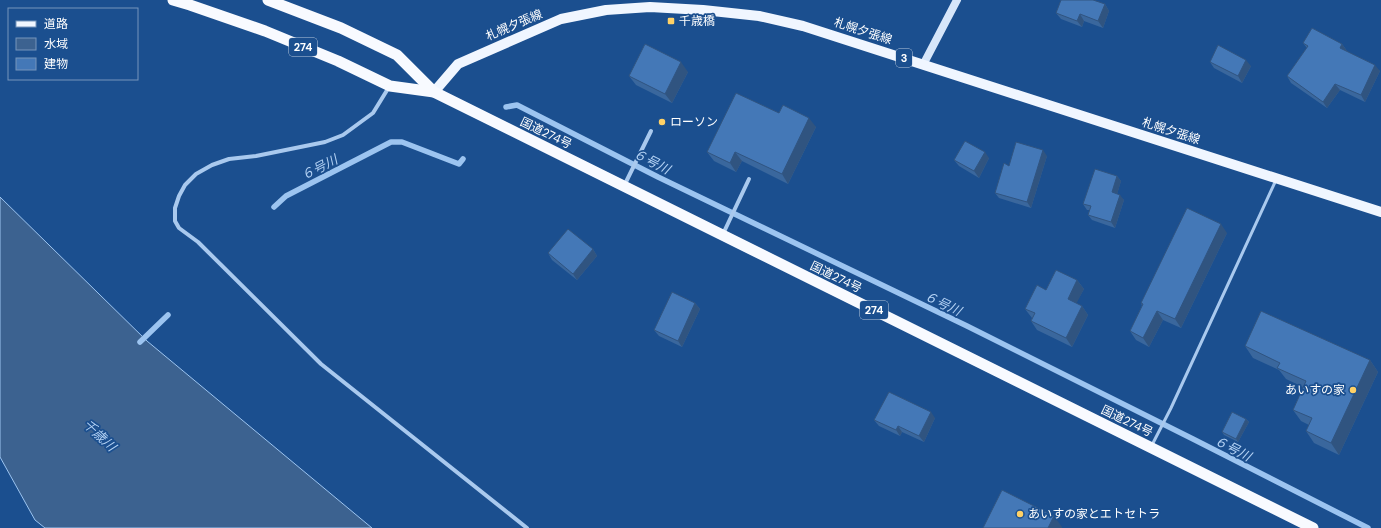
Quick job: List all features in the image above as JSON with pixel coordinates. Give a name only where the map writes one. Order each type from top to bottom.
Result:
[{"type":"highway","name":"国道274号","points":[[173,0],[265,31],[338,61],[390,86],[434,92],[1313,528]]},
{"type":"highway","name":"国道274号","points":[[268,0],[341,28],[397,55],[434,92]]},
{"type":"main road","points":[[923,65],[956,0]]},
{"type":"main road","name":"札幌夕張線","points":[[434,92],[458,64],[561,19],[606,10],[650,7],[703,10],[758,16],[803,26],[1381,212]]},
{"type":"street","points":[[390,86],[373,112],[343,135],[325,142],[256,156],[229,159],[212,165],[196,174],[185,185],[179,196],[175,208],[175,221],[179,228],[198,242],[321,364],[526,528]]},
{"type":"street","points":[[624,186],[651,131]]},
{"type":"street","points":[[722,235],[749,179]]},
{"type":"lane","points":[[1151,447],[1171,408],[1277,178]]},
{"type":"water","name":"千歳川","points":[[0,197],[147,341],[372,528],[45,528],[35,520],[0,457]]},
{"type":"building","points":[[1061,0],[1093,0],[1105,4],[1098,21],[1080,14],[1077,21],[1056,13]]},
{"type":"building","points":[[1312,28],[1342,44],[1340,48],[1375,65],[1361,95],[1335,84],[1323,102],[1287,76],[1308,46],[1303,43]]},
{"type":"building","points":[[645,44],[681,62],[665,94],[629,76]]},
{"type":"building","points":[[1218,45],[1246,60],[1238,76],[1210,62]]},
{"type":"building","points":[[736,93],[779,113],[783,105],[809,118],[782,174],[735,152],[730,163],[707,152]]},
{"type":"building","points":[[965,141],[985,152],[974,171],[954,160]]},
{"type":"building","points":[[1016,142],[1043,150],[1027,202],[995,193],[1004,163],[1009,166]]},
{"type":"building","points":[[1095,169],[1117,176],[1112,192],[1120,195],[1111,222],[1088,215],[1091,206],[1083,204]]},
{"type":"building","points":[[1187,208],[1221,224],[1175,319],[1157,311],[1143,338],[1130,331],[1143,304],[1141,303]]},
{"type":"building","points":[[568,229],[593,249],[573,274],[548,253]]},
{"type":"building","points":[[1056,270],[1077,280],[1068,299],[1082,306],[1066,338],[1031,321],[1035,313],[1025,309],[1037,285],[1046,290]]},
{"type":"building","points":[[672,292],[695,303],[678,341],[654,330]]},
{"type":"building","name":"あいすの家","points":[[1261,311],[1370,360],[1331,443],[1306,431],[1312,418],[1293,410],[1306,381],[1277,368],[1280,363],[1245,346]]},
{"type":"building","points":[[889,392],[931,412],[919,436],[898,426],[896,430],[874,420]]},
{"type":"building","points":[[1232,412],[1246,419],[1236,439],[1222,432]]},
{"type":"building","points":[[1002,490],[1054,516],[1048,528],[983,528]]},
{"type":"waterway","name":"６号川","points":[[506,107],[517,105],[658,177],[967,326],[1368,528]]},
{"type":"waterway","name":"６号川","points":[[274,207],[286,196],[391,142],[402,142],[459,164],[463,159]]},
{"type":"waterway","name":"６号川","points":[[140,342],[168,315]]},
{"type":"place","name":"千歳橋","points":[[671,21]]},
{"type":"place","name":"ローソン","points":[[662,122]]},
{"type":"place","name":"あいすの家","points":[[1353,390]]},
{"type":"place","name":"あいすの家とエトセトラ","points":[[1020,514]]}]
